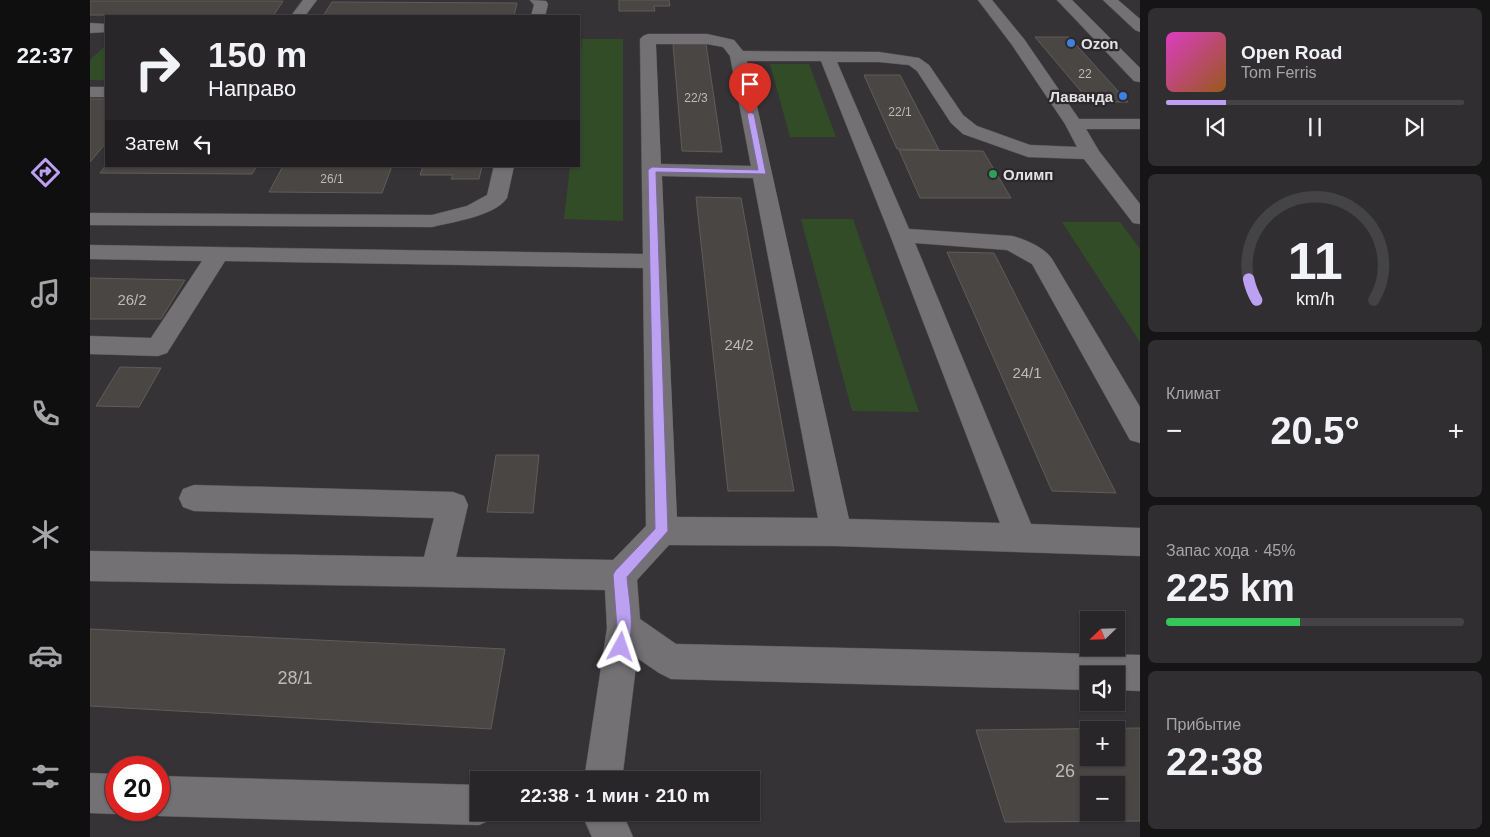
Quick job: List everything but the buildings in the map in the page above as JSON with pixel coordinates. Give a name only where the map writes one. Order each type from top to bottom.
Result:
[{"type":"street","points":[[299,15],[310,0]]},
{"type":"street","points":[[538,0],[541,4],[538,15]]},
{"type":"street","points":[[985,0],[1018,42],[1074,124],[1090,152],[1140,218]]},
{"type":"street","points":[[1064,0],[1140,77]]},
{"type":"street","points":[[1112,1],[1131,2]]},
{"type":"street","points":[[1112,1],[1140,27]]},
{"type":"street","points":[[90,28],[105,28]]},
{"type":"street","points":[[90,566],[620,575],[662,531],[648,39],[707,38],[728,43],[738,56],[836,532]]},
{"type":"street","points":[[738,56],[879,57],[913,61],[923,68],[957,119],[970,130],[1028,151],[1090,152]]},
{"type":"street","points":[[827,57],[901,235],[1021,538]]},
{"type":"street","points":[[90,92],[105,92]]},
{"type":"street","points":[[1074,124],[1140,124]]},
{"type":"street","points":[[90,219],[432,221],[474,210],[497,198],[504,167]]},
{"type":"street","points":[[652,170],[763,172]]},
{"type":"street","points":[[901,235],[1012,243],[1041,259],[1140,432]]},
{"type":"street","points":[[90,252],[654,261]]},
{"type":"street","points":[[90,345],[158,347],[218,254]]},
{"type":"street","points":[[194,498],[453,505],[436,572]]},
{"type":"street","points":[[662,531],[836,532],[1140,542]]},
{"type":"street","points":[[604,771],[624,628],[620,575]]},
{"type":"street","points":[[624,628],[671,660],[924,669],[1140,673]]},
{"type":"street","points":[[90,793],[105,794]]},
{"type":"street","points":[[170,796],[470,805]]},
{"type":"street","points":[[605,821],[613,837]]},
{"type":"green space","points":[[582,39],[623,39],[623,221],[564,219],[570,167],[580,167],[580,62]]},
{"type":"green space","points":[[105,46],[105,80],[90,80],[90,60]]},
{"type":"green space","points":[[770,64],[809,64],[836,137],[790,137]]},
{"type":"green space","points":[[801,219],[853,219],[919,412],[852,411]]},
{"type":"green space","points":[[1062,222],[1120,222],[1140,249],[1140,342]]},
{"type":"place","name":"Ozon","points":[[1071,43]]},
{"type":"place","name":"Лаванда","points":[[1123,96]]},
{"type":"place","name":"Олимп","points":[[993,174]]},
{"type":"route","points":[[621,647],[624,628],[620,575],[662,531],[652,170],[763,172],[750,114]]}]
